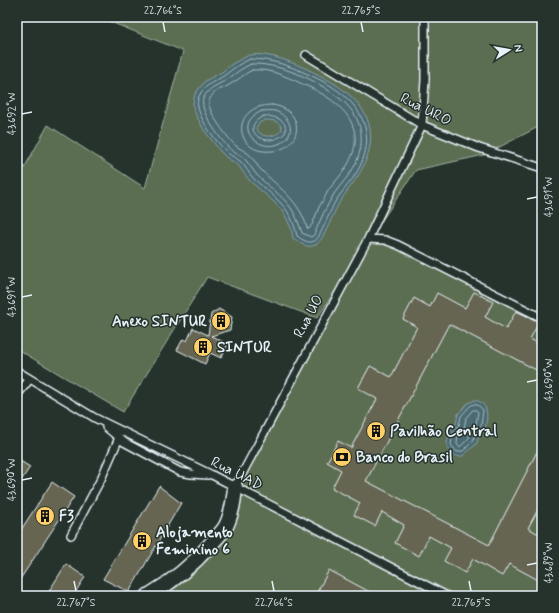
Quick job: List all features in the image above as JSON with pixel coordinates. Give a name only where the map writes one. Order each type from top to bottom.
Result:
[{"type":"street","name":"Rua UO","points":[[148,596],[168,584],[193,563],[226,526],[231,511],[235,487]]},
{"type":"lane","name":"Rua UO","points":[[235,487],[368,239],[422,125],[425,80],[425,17]]},
{"type":"lane","name":"Rua URO","points":[[306,54],[422,125],[479,148],[542,168]]},
{"type":"lane","points":[[368,239],[385,240],[398,245],[542,318]]},
{"type":"lane","name":"Rua UAD","points":[[17,371],[95,418],[212,475],[447,596]]},
{"type":"lane","points":[[17,395],[30,379]]},
{"type":"lane","points":[[95,418],[119,438],[180,472],[212,475]]},
{"type":"lane","points":[[71,535],[101,479],[119,438]]},
{"type":"green space","points":[[98,17],[542,17],[542,125],[484,155],[416,170],[370,238],[385,240],[542,318],[542,596],[139,596],[193,563],[225,526],[235,487],[358,257],[317,318],[207,277],[123,412],[17,349],[17,181],[48,125],[145,188],[183,51]]},
{"type":"water","points":[[249,55],[264,55],[286,60],[319,75],[342,89],[361,107],[367,118],[370,131],[370,145],[365,162],[358,176],[339,203],[322,238],[315,245],[306,246],[293,238],[291,228],[284,213],[249,180],[238,165],[227,158],[220,151],[204,130],[194,111],[193,103],[195,94],[205,81],[222,72],[232,64]],"holes":[[[265,120],[278,123],[282,130],[275,135],[264,136],[258,132],[256,128],[259,123]]]},
{"type":"water","points":[[475,400],[483,404],[485,407],[487,419],[485,428],[479,434],[475,445],[460,457],[455,455],[447,447],[447,441],[449,434],[456,424],[458,414],[468,403]]},
{"type":"building","name":"Pavilhão Central","points":[[474,292],[493,302],[485,317],[506,329],[516,311],[539,322],[530,339],[542,345],[542,373],[449,324],[366,481],[489,545],[542,442],[542,502],[528,528],[542,536],[542,582],[509,564],[502,576],[473,559],[465,573],[444,561],[451,548],[429,536],[419,556],[395,543],[404,525],[382,512],[375,526],[354,515],[360,503],[332,488],[341,470],[327,462],[338,441],[351,448],[377,399],[358,388],[370,366],[391,377],[417,327],[403,319],[414,298],[430,307],[437,293],[465,308]]},
{"type":"building","name":"SINTUR","points":[[219,309],[232,317],[230,330],[211,336],[228,344],[221,358],[210,353],[205,364],[177,350],[183,339],[187,341],[193,328],[208,335],[211,314]]},
{"type":"building","points":[[17,459],[30,467],[17,487]]},
{"type":"building","name":"F3","points":[[52,482],[74,497],[17,584],[17,536]]},
{"type":"building","name":"Alojamento Feminino 6","points":[[159,486],[181,503],[129,592],[103,579]]},
{"type":"building","points":[[66,564],[85,577],[73,596],[46,596]]},
{"type":"building","points":[[329,570],[377,596],[315,596]]},
{"type":"place","name":"Anexo SINTUR","points":[[221,321]]},
{"type":"place","name":"SINTUR","points":[[203,347]]},
{"type":"place","name":"Pavilhão Central","points":[[376,431]]},
{"type":"place","name":"Banco do Brasil","points":[[342,457]]},
{"type":"place","name":"F3","points":[[45,516]]},
{"type":"place","name":"Alojamento Feminino 6","points":[[142,541]]}]
